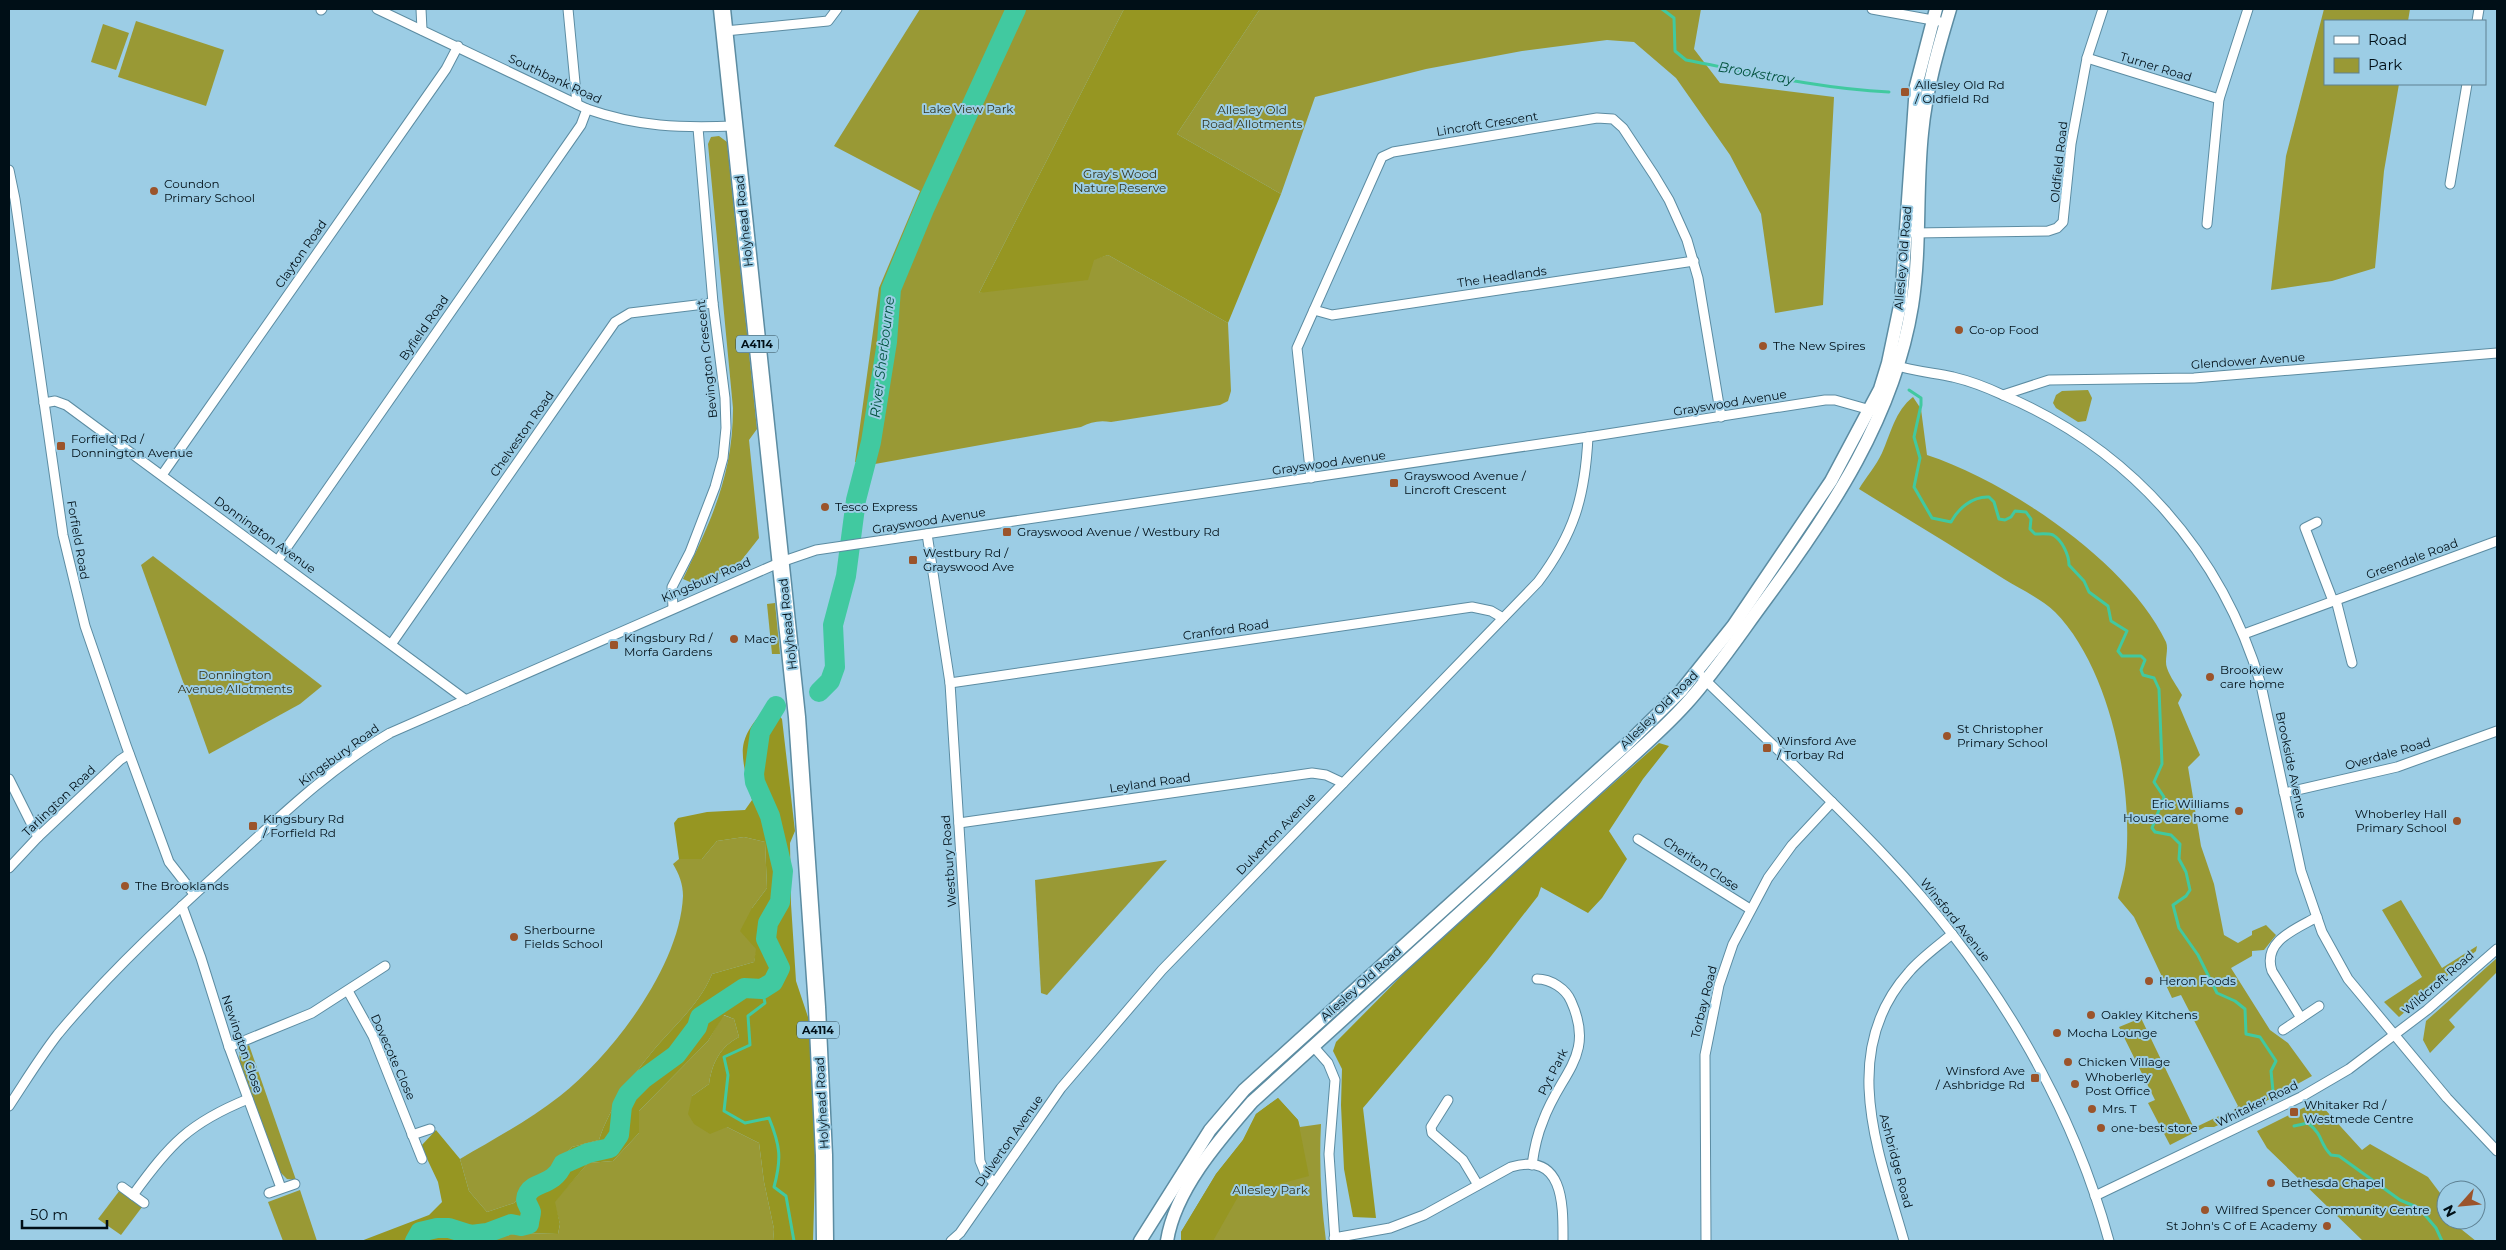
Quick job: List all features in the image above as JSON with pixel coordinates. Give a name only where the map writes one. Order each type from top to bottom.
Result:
[{"type":"highway","name":"Holyhead Road","points":[[722,9],[797,717],[821,1082],[826,1192],[824,1241]]},
{"type":"main road","name":"Allesley Old Road","points":[[1140,1241],[1210,1130],[1244,1090],[1701,676],[1784,575],[1834,500],[1861,454],[1893,365],[1912,233],[1922,131],[1930,84],[1950,9]]},
{"type":"main road","name":"Allesley Old Road","points":[[1912,233],[1913,103],[1919,69],[1934,14]]},
{"type":"main road","name":"Allesley Old Road","points":[[1167,1241],[1173,1215],[1184,1193],[1227,1130],[1252,1102],[1657,733],[1686,704],[1701,676]]},
{"type":"main road","points":[[1491,866],[1500,876]]},
{"type":"street","name":"Southbank Road","points":[[377,9],[458,46],[587,110],[637,124],[664,127],[734,126]]},
{"type":"street","points":[[421,9],[422,30]]},
{"type":"street","points":[[568,9],[577,104]]},
{"type":"street","points":[[725,31],[828,21],[837,9]]},
{"type":"street","points":[[1872,9],[1934,14],[1946,24]]},
{"type":"street","name":"Oldfield Road","points":[[1912,233],[2048,232],[2058,228],[2066,214],[2071,144],[2087,58],[2103,9]]},
{"type":"street","points":[[2207,224],[2219,99],[2248,9]]},
{"type":"street","name":"Clayton Road","points":[[162,475],[446,69],[458,46]]},
{"type":"street","name":"Turner Road","points":[[2087,58],[2219,99]]},
{"type":"street","points":[[2450,184],[2467,85]]},
{"type":"street","name":"Byfield Road","points":[[278,560],[581,125],[587,110]]},
{"type":"street","name":"Lincroft Crescent","points":[[1311,478],[1296,355],[1297,348],[1382,157],[1393,152],[1597,118],[1613,119],[1630,138],[1669,200],[1694,261],[1721,417]]},
{"type":"street","name":"Bevington Crescent","points":[[672,608],[672,587],[707,512],[723,458],[726,428],[725,398],[713,303],[698,128]]},
{"type":"street","name":"Forfield Road","points":[[9,170],[15,198],[63,535],[73,582],[94,657],[169,862],[194,894]]},
{"type":"street","name":"The Headlands","points":[[1314,310],[1332,315],[1694,261]]},
{"type":"street","name":"Chelveston Road","points":[[392,644],[615,322],[621,316],[630,313],[713,303]]},
{"type":"street","name":"Glendower Avenue","points":[[2003,395],[2049,380],[2194,378],[2497,353]]},
{"type":"street","name":"Brookside Avenue","points":[[1893,365],[1955,378],[2003,395],[2052,418],[2100,450],[2148,491],[2172,517],[2216,576],[2244,634],[2261,686],[2300,871],[2317,918],[2348,979],[2459,1111],[2497,1151]]},
{"type":"street","name":"Grayswood Avenue","points":[[781,562],[816,550],[1588,437],[1825,400],[1835,400],[1876,411]]},
{"type":"street","name":"Donnington Avenue","points":[[44,403],[55,401],[66,405],[466,700]]},
{"type":"street","name":"Dulverton Avenue","points":[[951,1241],[960,1233],[1061,1088],[1118,1019],[1200,929],[1538,582],[1566,539],[1576,518],[1584,485],[1588,437]]},
{"type":"street","points":[[2317,522],[2305,528],[2334,600],[2352,663]]},
{"type":"street","name":"Westbury Road","points":[[927,534],[950,682],[980,1161],[985,1173],[994,1183]]},
{"type":"street","name":"Greendale Road","points":[[2244,634],[2497,541]]},
{"type":"street","name":"Kingsbury Road","points":[[9,1106],[60,1032],[92,996],[194,894],[282,814],[360,753],[390,733],[672,608],[781,562]]},
{"type":"street","name":"Cranford Road","points":[[950,682],[1472,607],[1491,610],[1503,618]]},
{"type":"street","name":"Winsford Avenue","points":[[1701,676],[1832,802],[1886,857],[1952,934],[1994,990],[2036,1061],[2068,1128],[2095,1196],[2109,1241]]},
{"type":"street","name":"Overdale Road","points":[[2284,793],[2397,767],[2497,731]]},
{"type":"street","name":"Tarlington Road","points":[[9,868],[38,837],[120,760],[129,754]]},
{"type":"street","name":"Leyland Road","points":[[959,823],[1312,773],[1326,775],[1343,783]]},
{"type":"street","points":[[9,779],[38,837]]},
{"type":"street","name":"Torbay Road","points":[[1706,1241],[1705,1055],[1719,985],[1733,944],[1750,908],[1779,862],[1832,802]]},
{"type":"street","name":"Cheriton Close","points":[[1638,838],[1750,908]]},
{"type":"street","name":"Newington Close","points":[[182,906],[229,1046],[281,1188]]},
{"type":"street","points":[[2301,1018],[2272,971],[2270,955],[2272,948],[2281,938],[2317,918]]},
{"type":"street","name":"Ashbridge Road","points":[[1904,1241],[1872,1126],[1869,1106],[1868,1070],[1880,1021],[1895,992],[1909,972],[1952,934]]},
{"type":"street","name":"Wildcroft Road","points":[[2396,1035],[2497,949]]},
{"type":"street","points":[[229,1046],[312,1013],[384,966]]},
{"type":"street","name":"Pyt Park","points":[[1532,1165],[1543,1119],[1576,1059],[1581,1034],[1577,1012],[1568,994],[1548,981],[1538,979]]},
{"type":"street","name":"Dovecote Close","points":[[348,991],[372,1036],[422,1159]]},
{"type":"street","points":[[2283,1030],[2319,1006]]},
{"type":"street","name":"Whitaker Road","points":[[2095,1196],[2293,1101],[2349,1069],[2396,1035]]},
{"type":"street","points":[[1313,1046],[1328,1064],[1335,1080],[1329,1154],[1335,1239],[1404,1223],[1424,1215],[1511,1167],[1532,1165],[1547,1171],[1559,1185],[1563,1202],[1564,1241]]},
{"type":"street","points":[[133,1194],[162,1155],[187,1131],[217,1112],[248,1100]]},
{"type":"street","points":[[1448,1100],[1431,1127],[1432,1133],[1463,1160],[1478,1185]]},
{"type":"street","points":[[412,1135],[430,1129]]},
{"type":"street","points":[[269,1193],[295,1184]]},
{"type":"street","points":[[122,1187],[144,1202]]},
{"type":"green space","name":"Lake View Park","points":[[920,9],[1124,9],[979,293],[1108,255],[1228,323],[1231,391],[1228,401],[1220,405],[1111,422],[1095,422],[1081,427],[875,464],[855,462],[879,288],[920,191],[834,146]]},
{"type":"green space","name":"Gray's Wood Nature Reserve","points":[[1124,9],[1260,9],[1177,134],[1281,194],[1228,323],[1108,255],[1094,260],[1088,280],[979,293]]},
{"type":"green space","name":"Allesley Old Road Allotments","points":[[1260,9],[1701,9],[1694,49],[1720,83],[1834,97],[1823,305],[1775,313],[1761,214],[1730,155],[1676,78],[1634,42],[1607,40],[1522,51],[1426,69],[1315,97],[1281,194],[1177,134]]},
{"type":"green space","points":[[2324,9],[2410,9],[2408,20],[2324,20],[2324,85],[2399,85],[2384,171],[2375,268],[2332,281],[2271,290],[2286,156]]},
{"type":"green space","points":[[136,21],[224,50],[206,106],[118,77]]},
{"type":"green space","points":[[103,24],[129,33],[116,70],[91,62]]},
{"type":"green space","points":[[719,136],[727,142],[757,429],[749,440],[759,538],[737,566],[697,585],[683,579],[703,537],[725,476],[732,432],[733,408],[708,144],[711,137]]},
{"type":"green space","points":[[2088,390],[2092,398],[2086,421],[2078,422],[2056,408],[2053,403],[2056,395],[2062,391]]},
{"type":"green space","points":[[1913,397],[1921,409],[1927,455],[1994,484],[2029,505],[2063,529],[2096,555],[2125,583],[2148,612],[2166,642],[2167,668],[2182,695],[2178,703],[2200,755],[2188,767],[2201,846],[2214,884],[2224,935],[2238,943],[2252,935],[2252,931],[2266,925],[2276,935],[2264,950],[2252,951],[2252,956],[2231,968],[2270,1030],[2288,1043],[2312,1076],[2237,1117],[2233,1111],[2238,1106],[2181,995],[2172,998],[2134,917],[2118,898],[2125,866],[2127,830],[2126,797],[2121,763],[2114,729],[2103,695],[2090,664],[2074,636],[2055,612],[2031,594],[1859,489],[1880,458],[1894,423],[1902,409]]},
{"type":"green space","name":"Donnington Avenue Allotments","points":[[153,556],[322,686],[300,704],[209,754],[141,565]]},
{"type":"green space","points":[[775,603],[780,654],[772,654],[767,604]]},
{"type":"green space","points":[[770,705],[782,719],[795,831],[790,843],[791,904],[796,981],[809,1020],[816,1140],[813,1241],[773,1241],[774,1229],[764,1182],[759,1143],[727,1127],[710,1134],[694,1124],[688,1114],[692,1096],[709,1084],[712,1069],[718,1056],[732,1041],[739,1037],[734,1019],[724,1015],[708,1041],[639,1111],[639,1133],[613,1161],[588,1163],[555,1202],[560,1224],[558,1234],[520,1233],[479,1241],[361,1241],[429,1215],[442,1202],[438,1182],[421,1146],[436,1130],[460,1159],[469,1191],[487,1212],[514,1203],[572,1147],[599,1140],[609,1115],[640,1067],[695,1003],[712,974],[754,962],[756,949],[740,931],[752,908],[767,888],[765,842],[744,837],[717,841],[702,859],[679,859],[674,823],[678,818],[707,812],[745,810],[752,800],[743,759],[745,738],[758,717]]},
{"type":"green space","points":[[1659,743],[1669,746],[1643,779],[1609,831],[1627,859],[1602,898],[1588,913],[1541,887],[1538,896],[1488,960],[1363,1108],[1376,1218],[1353,1217],[1344,1169],[1341,1105],[1342,1069],[1333,1051],[1336,1042],[1442,935]]},
{"type":"green space","points":[[744,837],[765,842],[767,888],[752,908],[757,949],[754,962],[712,974],[695,1003],[640,1067],[609,1115],[599,1140],[572,1147],[514,1203],[487,1212],[469,1191],[460,1159],[536,1114],[560,1096],[601,1057],[640,1006],[657,979],[670,951],[679,923],[683,896],[680,879],[673,864],[679,859],[702,859],[717,841]]},
{"type":"green space","points":[[1167,860],[1047,995],[1041,993],[1035,880]]},
{"type":"green space","points":[[2401,900],[2442,968],[2477,946],[2476,951],[2399,1017],[2384,1002],[2422,977],[2382,910]]},
{"type":"green space","points":[[2497,958],[2497,972],[2449,1020],[2455,1027],[2430,1053],[2423,1040],[2426,1021]]},
{"type":"green space","points":[[723,1015],[734,1019],[739,1037],[732,1041],[718,1056],[712,1069],[709,1084],[692,1096],[727,1127],[759,1143],[764,1182],[774,1229],[773,1241],[479,1241],[520,1233],[558,1234],[560,1224],[554,1202],[588,1163],[613,1161],[639,1133],[639,1111],[708,1041]]},
{"type":"green space","points":[[2141,1018],[2194,1128],[2219,1116],[2223,1123],[2214,1127],[2205,1127],[2170,1145],[2148,1103],[2155,1100],[2119,1027]]},
{"type":"green space","points":[[249,1045],[296,1180],[287,1179],[279,1171],[240,1063],[239,1052]]},
{"type":"green space","name":"Allesley Park","points":[[1278,1098],[1298,1120],[1300,1127],[1321,1124],[1321,1183],[1326,1241],[1181,1241],[1181,1232],[1216,1174],[1243,1140],[1256,1114]]},
{"type":"green space","points":[[1278,1098],[1298,1120],[1309,1176],[1239,1195],[1213,1241],[1181,1241],[1181,1232],[1216,1174],[1243,1140],[1256,1114]]},
{"type":"green space","points":[[2315,1102],[2321,1105],[2362,1150],[2370,1144],[2428,1177],[2436,1188],[2436,1230],[2462,1230],[2476,1241],[2363,1241],[2267,1148],[2257,1131]]},
{"type":"green space","points":[[120,1190],[142,1207],[121,1235],[98,1219]]},
{"type":"green space","points":[[300,1190],[317,1241],[283,1241],[268,1202]]},
{"type":"waterway","name":"River Sherbourne","points":[[819,692],[830,681],[835,667],[833,625],[846,576],[856,500],[871,442],[887,342],[891,289],[925,207],[1016,9]]},
{"type":"waterway","name":"Brookstray","points":[[1662,9],[1674,18],[1675,51],[1686,60],[1838,88],[1889,92]]},
{"type":"waterway","name":"Brookstray","points":[[1909,390],[1921,398],[1914,437],[1920,458],[1914,487],[1932,518],[1951,522],[1957,512],[1966,504],[1983,497],[1989,497],[1994,502],[1999,519],[2005,520],[2011,517],[2015,511],[2026,512],[2031,519],[2030,529],[2035,534],[2051,534],[2059,540],[2066,552],[2069,565],[2084,581],[2089,592],[2108,606],[2111,621],[2127,631],[2118,651],[2122,656],[2141,656],[2145,660],[2141,670],[2143,675],[2154,678],[2159,689],[2162,764],[2154,782],[2164,797],[2152,828],[2155,832],[2171,835],[2180,844],[2179,859],[2186,872],[2190,890],[2186,896],[2173,905],[2179,928],[2198,955],[2217,993],[2235,1001],[2245,1009],[2246,1034],[2260,1037],[2276,1061],[2271,1071],[2273,1091]]},
{"type":"waterway","name":"River Sherbourne","points":[[415,1241],[420,1232],[437,1228],[449,1228],[471,1235],[487,1233],[511,1224],[521,1226],[529,1224],[531,1212],[526,1201],[531,1189],[550,1180],[563,1164],[588,1153],[610,1148],[619,1135],[622,1106],[628,1094],[643,1079],[676,1055],[697,1027],[700,1017],[744,988],[762,989],[773,982],[780,968],[766,939],[768,923],[780,902],[783,871],[770,816],[755,782],[754,774],[760,732],[776,706]]},
{"type":"waterway","points":[[762,989],[765,1003],[748,1016],[750,1045],[724,1057],[728,1075],[724,1111],[745,1123],[769,1118],[776,1136],[779,1152],[774,1187],[786,1196],[794,1241]]},
{"type":"waterway","name":"Brookstray","points":[[2294,1126],[2308,1123],[2317,1132],[2331,1155],[2339,1156],[2400,1200],[2419,1208],[2436,1228],[2442,1241]]},
{"type":"place","name":"Allesley Old Rd / Oldfield Rd","points":[[1905,92]]},
{"type":"place","name":"Coundon Primary School","points":[[154,191]]},
{"type":"place","name":"Co-op Food","points":[[1959,330]]},
{"type":"place","name":"The New Spires","points":[[1763,346]]},
{"type":"place","name":"Forfield Rd / Donnington Avenue","points":[[61,446]]},
{"type":"place","name":"Grayswood Avenue / Lincroft Crescent","points":[[1394,483]]},
{"type":"place","name":"Tesco Express","points":[[825,507]]},
{"type":"place","name":"Grayswood Avenue / Westbury Rd","points":[[1007,532]]},
{"type":"place","name":"Westbury Rd / Grayswood Ave","points":[[913,560]]},
{"type":"place","name":"Mace","points":[[734,639]]},
{"type":"place","name":"Kingsbury Rd / Morfa Gardens","points":[[614,645]]},
{"type":"place","name":"Brookview care home","points":[[2210,677]]},
{"type":"place","name":"St Christopher Primary School","points":[[1947,736]]},
{"type":"place","name":"Winsford Ave / Torbay Rd","points":[[1767,748]]},
{"type":"place","name":"Eric Williams House care home","points":[[2239,811]]},
{"type":"place","name":"Whoberley Hall Primary School","points":[[2457,821]]},
{"type":"place","name":"Kingsbury Rd / Forfield Rd","points":[[253,826]]},
{"type":"place","name":"The Brooklands","points":[[125,886]]},
{"type":"place","name":"Sherbourne Fields School","points":[[514,937]]},
{"type":"place","name":"Heron Foods","points":[[2149,981]]},
{"type":"place","name":"Oakley Kitchens","points":[[2091,1015]]},
{"type":"place","name":"Mocha Lounge","points":[[2057,1033]]},
{"type":"place","name":"Chicken Village","points":[[2068,1062]]},
{"type":"place","name":"Winsford Ave / Ashbridge Rd","points":[[2035,1078]]},
{"type":"place","name":"Whoberley Post Office","points":[[2075,1084]]},
{"type":"place","name":"Mrs. T","points":[[2092,1109]]},
{"type":"place","name":"Whitaker Rd / Westmede Centre","points":[[2294,1112]]},
{"type":"place","name":"one-best store","points":[[2101,1128]]},
{"type":"place","name":"Bethesda Chapel","points":[[2271,1183]]},
{"type":"place","name":"Wilfred Spencer Community Centre","points":[[2205,1210]]},
{"type":"place","name":"St John's C of E Academy","points":[[2327,1226]]}]
